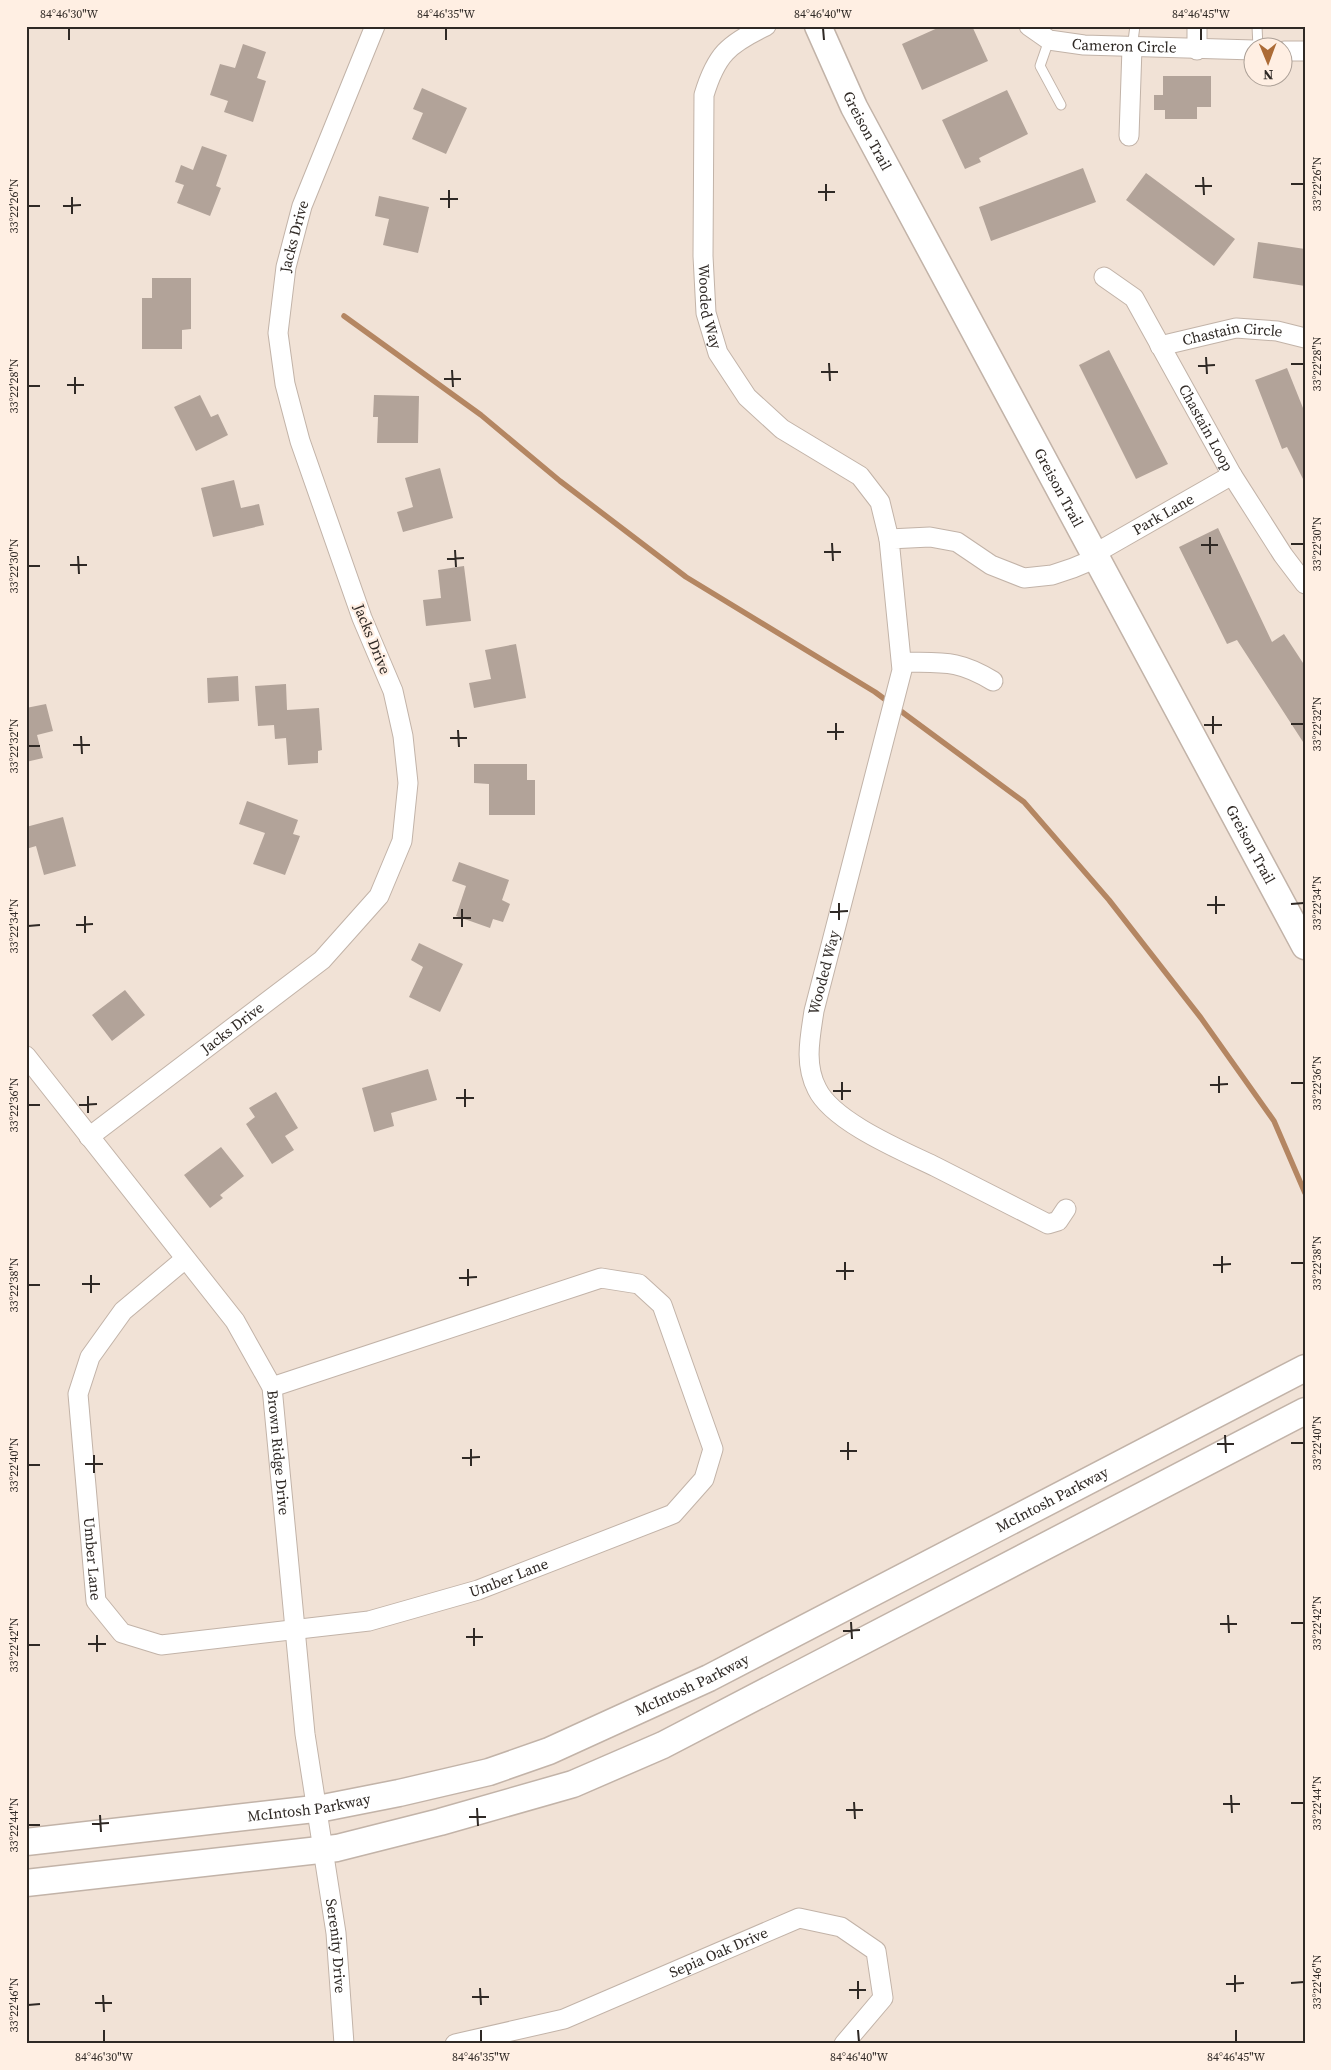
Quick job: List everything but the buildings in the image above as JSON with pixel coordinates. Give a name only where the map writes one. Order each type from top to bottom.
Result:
[{"type":"street","name":"Jacks Drive","points":[[90,1137],[322,960],[379,896],[402,841],[408,783],[404,736],[395,700],[362,618],[300,441],[285,384],[278,333],[286,267],[302,206],[375,26]]},
{"type":"street","name":"Wooded Way","points":[[766,26],[727,48],[710,73],[704,96],[703,256],[706,313],[718,353],[747,397],[782,429],[860,476],[880,502],[889,539],[902,662],[897,695],[814,1011],[809,1043],[808,1068],[817,1090],[822,1096],[831,1106],[864,1131],[1048,1224],[1058,1221],[1066,1209]]},
{"type":"street","name":"Greison Trail","points":[[818,26],[854,107],[1305,946]]},
{"type":"street","name":"Cameron Circle","points":[[1029,26],[1049,40],[1084,45],[1244,50]]},
{"type":"street","points":[[1197,50],[1198,26]]},
{"type":"street","points":[[1129,136],[1132,48]]},
{"type":"street","name":"Chastain Loop","points":[[1104,277],[1134,298],[1232,475],[1283,555],[1305,584]]},
{"type":"street","name":"Chastain Circle","points":[[1160,346],[1236,328],[1277,331],[1305,338]]},
{"type":"street","name":"Park Lane","points":[[1094,554],[1232,475]]},
{"type":"street","points":[[889,539],[930,537],[957,542],[992,565],[1024,578],[1052,575],[1073,568],[1085,563],[1094,554]]},
{"type":"street","points":[[902,662],[952,663],[966,666],[993,681]]},
{"type":"street","name":"Brown Ridge Drive","points":[[26,1056],[235,1321],[272,1388],[305,1734],[317,1809]]},
{"type":"street","name":"Umber Lane","points":[[185,1258],[123,1311],[90,1357],[78,1394],[96,1601],[122,1632],[161,1645],[296,1631],[369,1621],[478,1590],[673,1514],[704,1479],[712,1449],[662,1305],[639,1284],[601,1278],[272,1388]]},
{"type":"street","name":"McIntosh Parkway","points":[[26,1842],[317,1809],[399,1793],[490,1772],[549,1751],[709,1678],[1305,1368]]},
{"type":"street","points":[[26,1883],[323,1850],[440,1822],[573,1784],[663,1745],[1305,1411]]},
{"type":"street","name":"Serenity Drive","points":[[317,1809],[336,1933],[344,2044]]},
{"type":"street","name":"Sepia Oak Drive","points":[[455,2044],[564,2019],[800,1918],[841,1927],[876,1951],[883,1998],[844,2044]]},
{"type":"lane","points":[[1132,48],[1135,26]]},
{"type":"lane","points":[[1049,40],[1040,66],[1061,105]]},
{"type":"waterway","points":[[344,316],[481,415],[560,481],[686,577],[875,692],[1024,802],[1109,900],[1201,1018],[1274,1121],[1305,1193]]}]
